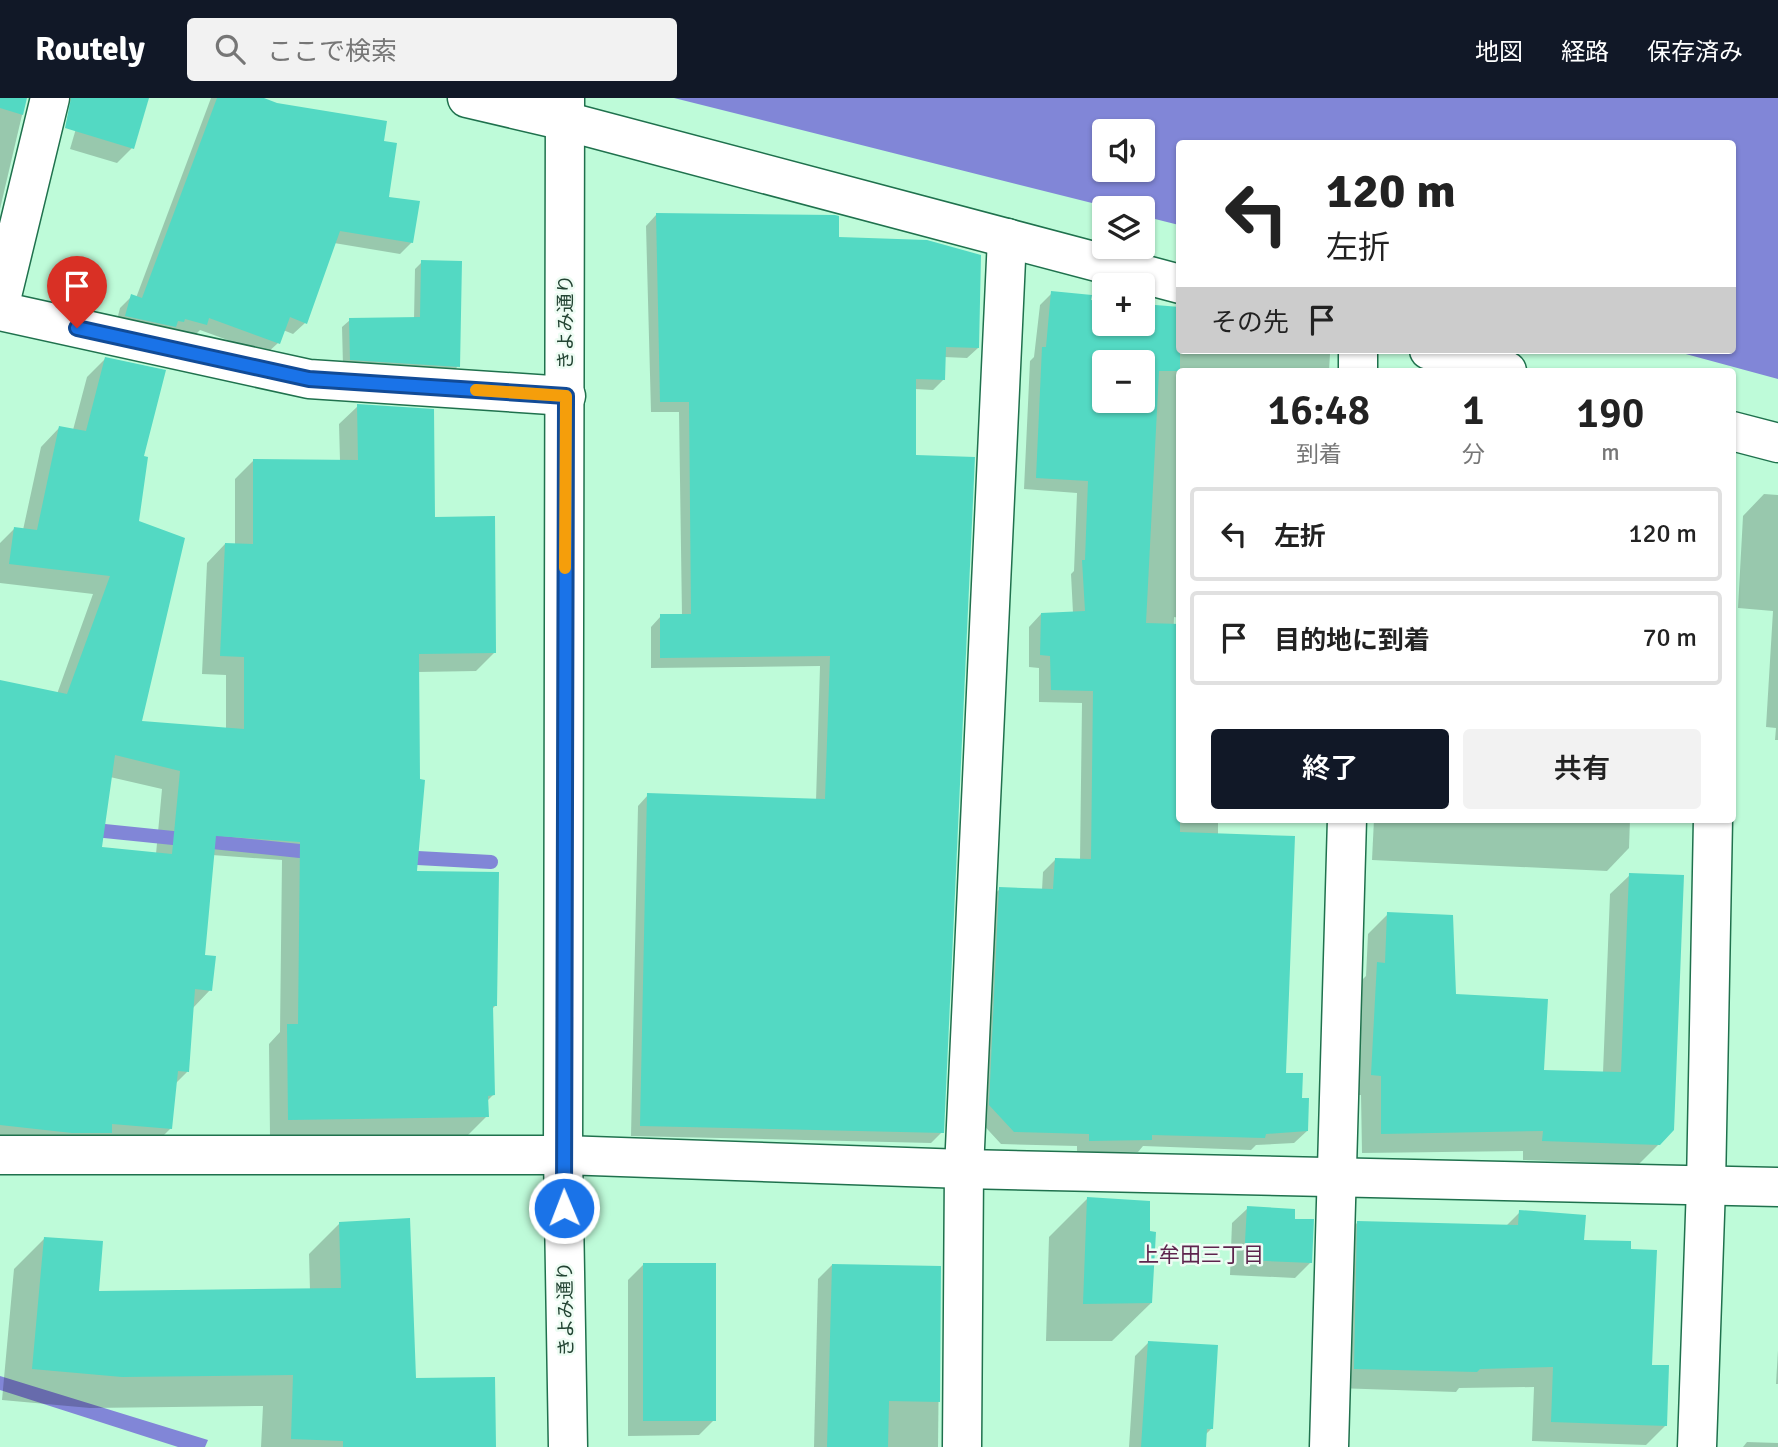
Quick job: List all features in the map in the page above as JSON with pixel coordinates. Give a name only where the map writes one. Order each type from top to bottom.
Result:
[{"type":"street","points":[[0,304],[50,98]]},
{"type":"street","points":[[467,98],[565,109],[1007,238],[1176,283]]},
{"type":"street","name":"きよみ通り","points":[[565,109],[563,1155],[568,1447]]},
{"type":"street","points":[[962,1447],[964,1170],[1007,238]]},
{"type":"street","points":[[0,311],[309,379],[566,396]]},
{"type":"street","points":[[1444,354],[1496,368]]},
{"type":"street","points":[[1736,432],[1778,443]]},
{"type":"street","points":[[1329,1447],[1346,823]]},
{"type":"street","points":[[1697,1447],[1706,1186],[1713,823]]},
{"type":"street","points":[[0,1155],[563,1155],[964,1170],[1778,1187]]},
{"type":"water","points":[[674,98],[1778,98],[1778,379],[1686,354],[1736,354],[1736,140],[1176,140],[1176,224],[1155,219],[1155,196],[1092,196],[1092,203]]},
{"type":"water","points":[[0,1376],[208,1440],[205,1447],[178,1447],[0,1390]]},
{"type":"building","points":[[0,98],[27,98],[23,115],[0,108]]},
{"type":"building","points":[[71,98],[149,98],[134,149],[65,128]]},
{"type":"building","points":[[217,98],[264,98],[277,103],[387,121],[384,141],[397,143],[389,197],[420,201],[413,243],[340,231],[307,324],[290,317],[280,344],[209,318],[207,325],[185,319],[184,322],[178,321],[176,327],[125,316],[131,294],[142,298]]},
{"type":"building","points":[[656,213],[835,215],[839,216],[839,237],[927,240],[981,255],[979,348],[946,347],[945,380],[916,379],[916,455],[975,457],[944,1133],[640,1126],[647,793],[825,799],[830,656],[660,658],[660,614],[691,614],[689,402],[660,402]]},
{"type":"building","points":[[421,260],[462,261],[460,367],[350,360],[349,318],[420,317]]},
{"type":"building","points":[[1051,291],[1092,295],[1092,336],[1155,336],[1155,305],[1176,307],[1176,354],[1180,354],[1180,368],[1176,368],[1176,371],[1159,371],[1146,623],[1176,624],[1176,823],[1180,823],[1180,832],[1295,836],[1286,1073],[1303,1073],[1302,1098],[1309,1098],[1308,1131],[1266,1134],[1265,1138],[1152,1135],[1152,1140],[1089,1141],[1089,1134],[1014,1132],[989,1105],[999,887],[1053,889],[1055,858],[1091,859],[1093,691],[1051,690],[1050,656],[1040,655],[1041,613],[1085,611],[1082,560],[1085,560],[1088,481],[1036,478],[1042,347],[1046,347]]},
{"type":"building","points":[[105,357],[166,370],[144,456],[148,457],[139,521],[185,538],[142,721],[244,729],[244,657],[220,656],[225,543],[253,544],[253,459],[358,460],[357,404],[434,409],[435,517],[495,516],[496,653],[419,654],[420,779],[425,780],[417,871],[499,872],[497,1006],[493,1006],[495,1095],[488,1096],[489,1117],[288,1120],[287,1024],[298,1024],[300,842],[216,836],[205,955],[216,956],[212,991],[195,989],[189,1072],[178,1071],[172,1129],[112,1124],[112,1133],[72,1133],[0,1125],[0,680],[67,694],[110,576],[9,564],[14,527],[37,530],[59,426],[86,431]],"holes":[[[115,755],[180,771],[172,854],[102,847]]]},
{"type":"building","points":[[1629,873],[1684,875],[1674,1130],[1660,1145],[1542,1141],[1543,1131],[1381,1134],[1381,1076],[1371,1075],[1377,962],[1385,963],[1387,912],[1453,915],[1456,994],[1548,999],[1544,1070],[1621,1072]]},
{"type":"building","points":[[1087,1197],[1150,1201],[1150,1231],[1156,1232],[1152,1303],[1083,1304]]},
{"type":"building","points":[[1247,1206],[1295,1209],[1295,1219],[1314,1219],[1312,1263],[1244,1260]]},
{"type":"building","points":[[1519,1210],[1586,1215],[1584,1240],[1631,1241],[1631,1249],[1657,1250],[1652,1365],[1669,1365],[1667,1426],[1551,1422],[1553,1367],[1480,1369],[1477,1372],[1354,1369],[1357,1221],[1518,1225]]},
{"type":"building","points":[[410,1218],[416,1378],[495,1377],[496,1447],[343,1447],[343,1441],[291,1439],[293,1375],[122,1377],[32,1369],[44,1237],[103,1241],[99,1291],[341,1288],[339,1222]]},
{"type":"building","points":[[643,1263],[716,1263],[716,1421],[643,1421]]},
{"type":"building","points":[[832,1264],[941,1266],[940,1402],[889,1401],[888,1447],[827,1447]]},
{"type":"building","points":[[1148,1341],[1218,1345],[1213,1429],[1207,1429],[1206,1447],[1141,1447]]},
{"type":"waterway","points":[[85,829],[319,853]]},
{"type":"waterway","points":[[399,857],[491,862]]},
{"type":"slow traffic","points":[[476,390],[566,396],[565,568]]},
{"type":"district","name":"上牟田三丁目","points":[[1201,1255]]},
{"type":"route","points":[[77,328],[309,379],[566,396],[564,1208]]}]
